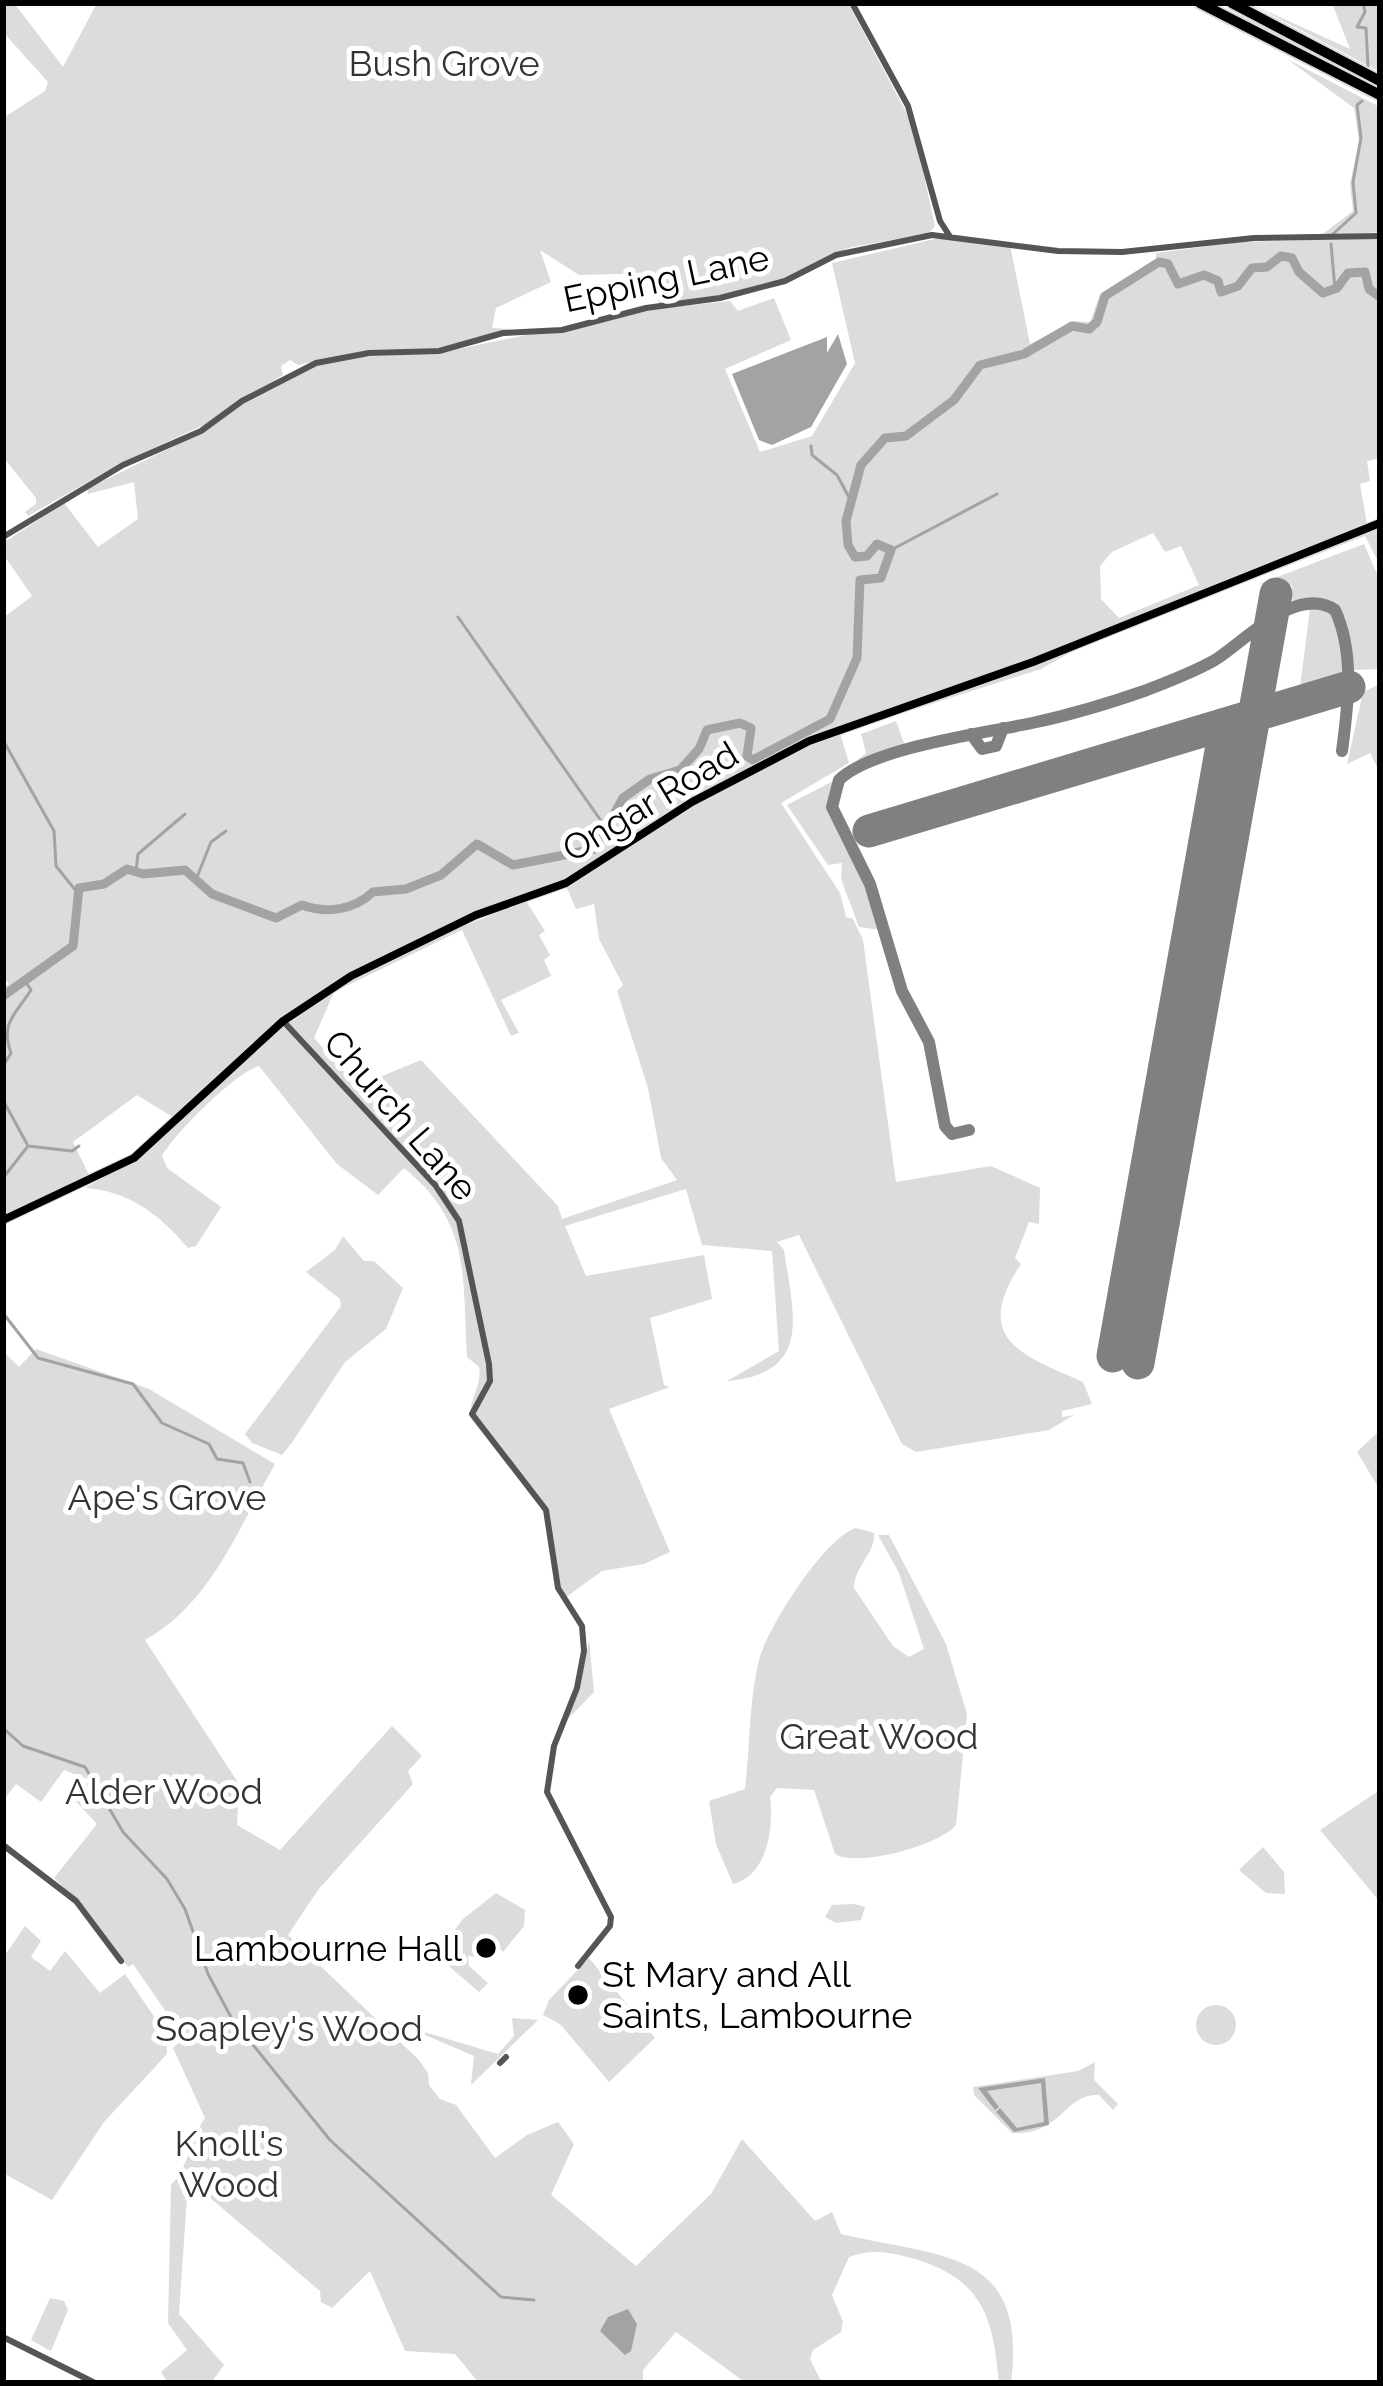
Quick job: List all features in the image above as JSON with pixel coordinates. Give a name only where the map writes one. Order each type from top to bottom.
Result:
[{"type":"highway","points":[[1200,3],[1380,95]]},
{"type":"highway","points":[[1232,3],[1380,81]]},
{"type":"main road","name":"Ongar Road","points":[[3,1220],[134,1158],[283,1021],[390,956],[476,915],[566,883],[692,802],[841,725],[1033,662],[1380,523]]},
{"type":"street","points":[[851,3],[915,124],[940,221],[949,235]]},
{"type":"street","points":[[932,235],[940,221]]},
{"type":"street","name":"Epping Lane","points":[[3,537],[123,465],[201,430],[242,400],[316,363],[369,353],[439,351],[503,333],[562,330],[646,308],[720,298],[785,281],[836,255],[932,235],[1051,250],[1122,252],[1254,238],[1380,236]]},
{"type":"street","name":"Church Lane","points":[[283,1021],[436,1186],[467,1242],[490,1381],[472,1414],[546,1510],[558,1588],[578,1614],[584,1639],[577,1688],[554,1746],[547,1792],[611,1917],[578,1966]]},
{"type":"street","points":[[3,1845],[76,1901],[121,1961]]},
{"type":"street","points":[[3,2337],[94,2383]]},
{"type":"green space","name":"Bush Grove","points":[[3,3],[14,3],[63,67],[97,3],[848,3],[913,125],[935,226],[929,233],[848,248],[785,280],[743,292],[659,304],[655,273],[579,275],[540,250],[551,282],[496,308],[492,328],[511,329],[437,348],[370,350],[298,365],[290,360],[281,366],[283,375],[204,425],[123,462],[28,516],[25,512],[36,504],[36,498],[3,457],[3,118],[45,91],[48,82],[3,32]]},
{"type":"green space","points":[[1249,3],[1350,49],[1332,3],[1380,3],[1380,72]]},
{"type":"green space","points":[[1287,59],[1380,107],[1380,232],[1320,236],[1353,211],[1350,184],[1359,141],[1354,108]]},
{"type":"green space","points":[[939,238],[1010,245],[1030,344],[1074,321],[1090,322],[1100,294],[1156,260],[1156,253],[1241,242],[1380,238],[1380,458],[1367,461],[1370,481],[1360,484],[1367,524],[1380,520],[1380,565],[1365,536],[1091,641],[1041,669],[840,733],[849,763],[781,803],[840,893],[846,917],[853,919],[863,940],[896,1182],[991,1166],[1040,1188],[1039,1224],[1029,1222],[1015,1258],[1021,1264],[1007,1289],[1002,1327],[1023,1353],[1083,1382],[1092,1404],[1062,1411],[1062,1417],[1074,1415],[1049,1430],[916,1452],[902,1444],[799,1235],[777,1242],[784,1250],[793,1317],[786,1353],[755,1376],[727,1381],[779,1351],[772,1251],[702,1245],[686,1189],[565,1226],[586,1276],[704,1255],[712,1299],[650,1318],[664,1385],[670,1387],[609,1409],[670,1552],[644,1564],[602,1571],[562,1600],[544,1510],[472,1420],[479,1367],[467,1357],[459,1253],[442,1209],[404,1168],[378,1195],[337,1164],[259,1066],[207,1105],[162,1156],[167,1168],[221,1207],[196,1246],[188,1248],[155,1215],[130,1200],[85,1188],[148,1151],[234,1070],[176,1119],[137,1095],[73,1142],[90,1177],[3,1216],[3,988],[9,984],[3,976],[3,618],[32,596],[3,554],[3,543],[64,503],[98,547],[138,519],[134,482],[88,494],[87,489],[207,430],[243,402],[311,367],[357,357],[440,353],[645,310],[730,301],[738,311],[774,298],[791,340],[725,369],[760,452],[812,436],[855,363],[832,263]],"holes":[[[1153,533],[1165,552],[1181,546],[1199,585],[1119,618],[1101,599],[1100,566],[1112,552]],[[566,886],[576,909],[594,904],[599,939],[623,985],[617,991],[648,1088],[661,1158],[677,1180],[562,1219],[558,1206],[421,1060],[358,1086],[314,1038],[334,992],[462,930],[511,1036],[519,1033],[501,1000],[551,976],[544,960],[550,955],[539,935],[545,931],[526,901],[400,952],[509,902]]]},
{"type":"green space","points":[[1364,544],[1380,581],[1380,669],[1354,670],[1346,624],[1333,603],[1319,598],[1293,604],[1292,585],[1259,584]]},
{"type":"green space","points":[[1310,608],[1328,609],[1338,623],[1344,674],[1300,687]]},
{"type":"green space","points":[[1380,684],[1380,773],[1370,753],[1347,764],[1363,692]]},
{"type":"green space","points":[[896,721],[905,746],[856,761],[866,753],[861,734]]},
{"type":"green space","points":[[835,780],[828,807],[863,874],[881,930],[859,927],[841,879],[842,863],[828,865],[787,805]]},
{"type":"green space","points":[[343,1236],[364,1261],[374,1261],[403,1288],[386,1329],[345,1362],[282,1455],[252,1443],[245,1434],[341,1306],[340,1299],[306,1272],[335,1250]]},
{"type":"green space","points":[[36,1349],[149,1389],[275,1464],[205,1585],[188,1606],[145,1640],[239,1784],[237,1825],[280,1850],[392,1726],[422,1756],[408,1771],[413,1784],[318,1890],[288,1935],[419,2060],[429,2085],[440,2099],[456,2105],[495,2158],[527,2135],[558,2122],[574,2144],[551,2195],[636,2266],[711,2194],[742,2139],[815,2221],[832,2212],[841,2234],[943,2256],[970,2267],[991,2283],[1006,2306],[1013,2339],[1011,2383],[999,2383],[988,2320],[970,2290],[938,2268],[874,2252],[849,2257],[832,2295],[843,2322],[841,2332],[813,2350],[810,2359],[822,2383],[746,2383],[676,2332],[643,2370],[643,2383],[479,2383],[455,2354],[405,2351],[370,2271],[332,2308],[321,2302],[320,2291],[196,2186],[187,2197],[179,2314],[224,2365],[211,2383],[168,2383],[161,2372],[187,2350],[168,2323],[171,2185],[205,2118],[173,2048],[184,2038],[133,1964],[128,1967],[85,1909],[54,1878],[97,1824],[72,1797],[90,1780],[64,1770],[41,1802],[16,1784],[3,1801],[3,1351],[19,1367]]},
{"type":"green space","points":[[1380,1430],[1380,1490],[1357,1452]]},
{"type":"green space","name":"Great Wood","points":[[856,1528],[874,1533],[854,1588],[893,1646],[909,1657],[924,1649],[899,1573],[878,1535],[889,1535],[946,1644],[967,1714],[956,1825],[934,1840],[898,1852],[846,1858],[835,1854],[814,1790],[777,1788],[770,1797],[771,1823],[761,1861],[745,1879],[733,1884],[716,1844],[709,1801],[745,1789],[753,1691],[764,1645],[814,1565]]},
{"type":"green space","points":[[589,1639],[594,1692],[564,1723],[580,1688]]},
{"type":"green space","points":[[1380,1790],[1380,1902],[1320,1830]]},
{"type":"green space","points":[[1263,1847],[1284,1872],[1285,1894],[1266,1893],[1239,1870]]},
{"type":"green space","points":[[496,1893],[525,1910],[524,1926],[503,1952],[488,1935],[476,1957],[468,1956],[469,1966],[488,1983],[479,1992],[436,1955],[463,1919]]},
{"type":"green space","points":[[832,1905],[865,1907],[861,1920],[836,1923],[825,1917]]},
{"type":"green space","points":[[25,1926],[41,1941],[31,1957],[50,1971],[65,1951],[100,1993],[125,1974],[166,2034],[167,2054],[104,2122],[52,2200],[3,2173],[3,1958]]},
{"type":"green space","points":[[589,1958],[655,2038],[609,2082],[560,2024],[543,2015],[549,2000]]},
{"type":"green space","points":[[1216,2005],[1230,2011],[1236,2025],[1230,2039],[1216,2045],[1202,2039],[1196,2025],[1202,2011]]},
{"type":"green space","points":[[512,2018],[538,2020],[471,2085],[474,2056],[404,2026],[498,2054],[514,2036]]},
{"type":"green space","points":[[1095,2062],[1094,2080],[1118,2104],[1113,2110],[1099,2095],[1087,2096],[1042,2128],[1012,2133],[974,2095],[973,2087],[1078,2071]]},
{"type":"green space","points":[[50,2298],[64,2301],[68,2310],[51,2351],[31,2340]]},
{"type":"shaded area","points":[[838,334],[847,364],[811,427],[772,445],[759,440],[732,374],[827,337],[827,353]]},
{"type":"shaded area","points":[[1045,2078],[1049,2125],[1014,2132],[996,2112],[1000,2108],[1017,2128],[1044,2122],[1041,2083],[987,2091],[999,2107],[995,2110],[978,2088]]},
{"type":"shaded area","points":[[628,2309],[637,2324],[631,2351],[625,2355],[600,2331],[608,2317]]},
{"type":"waterway","points":[[1363,3],[1365,12],[1357,27],[1366,28],[1368,66]]},
{"type":"waterway","points":[[1332,235],[1356,213],[1353,182],[1361,138],[1357,105],[1362,101]]},
{"type":"waterway","points":[[1331,244],[1335,289]]},
{"type":"waterway","points":[[3,996],[73,946],[79,888],[104,884],[127,869],[143,874],[185,870],[212,894],[276,918],[302,905],[340,909],[373,892],[406,889],[441,875],[477,844],[513,865],[595,849],[623,798],[650,779],[680,770],[699,749],[707,730],[740,723],[751,728],[747,756],[753,760],[830,719],[857,658],[860,580],[881,578],[891,550],[877,544],[867,556],[855,557],[848,545],[846,521],[861,465],[885,438],[906,436],[954,400],[980,365],[1024,354],[1072,326],[1089,329],[1097,322],[1105,296],[1159,262],[1168,264],[1178,284],[1204,275],[1218,281],[1221,292],[1238,286],[1252,268],[1267,267],[1281,256],[1292,258],[1299,272],[1323,293],[1337,288],[1348,273],[1365,272],[1369,289],[1380,297]]},
{"type":"waterway","points":[[811,446],[812,455],[837,475],[851,501]]},
{"type":"waterway","points":[[891,550],[997,494]]},
{"type":"waterway","points":[[458,617],[604,825]]},
{"type":"waterway","points":[[3,740],[54,831],[56,866],[76,891]]},
{"type":"waterway","points":[[136,871],[138,854],[185,814]]},
{"type":"waterway","points":[[197,877],[211,842],[226,831]]},
{"type":"waterway","points":[[3,1066],[11,1053],[8,1026],[31,990],[25,981]]},
{"type":"waterway","points":[[3,1100],[27,1144]]},
{"type":"waterway","points":[[3,1178],[28,1146],[72,1151],[79,1146]]},
{"type":"waterway","points":[[3,1313],[38,1358],[133,1384],[162,1423],[209,1444],[217,1459],[243,1463],[250,1482]]},
{"type":"waterway","points":[[3,1728],[23,1746],[85,1767],[123,1832],[167,1879],[185,1909],[208,1974],[232,2019],[330,2140],[501,2297],[534,2300]]},
{"type":"taxiway","points":[[969,1130],[952,1134],[945,1126],[929,1042],[902,991],[870,884],[832,807],[839,780],[876,759],[902,751],[1061,716],[1147,690],[1215,660],[1272,618],[1304,604],[1335,610],[1341,627],[1348,680],[1342,751]]},
{"type":"taxiway","points":[[971,734],[982,749],[996,746],[1003,728]]},
{"type":"runway","points":[[1138,1363],[1276,594]]},
{"type":"runway","points":[[869,831],[1349,687]]},
{"type":"runway","points":[[1113,1356],[1225,729]]},
{"type":"place","name":"Lambourne Hall","points":[[486,1948]]},
{"type":"place","name":"St Mary and All Saints, Lambourne","points":[[578,1995]]},
{"type":"park label","name":"Ape's Grove","points":[[167,1497]]},
{"type":"park label","name":"Alder Wood","points":[[164,1791]]},
{"type":"park label","name":"Soapley's Wood","points":[[289,2028]]},
{"type":"park label","name":"Knoll's Wood","points":[[229,2164]]}]
